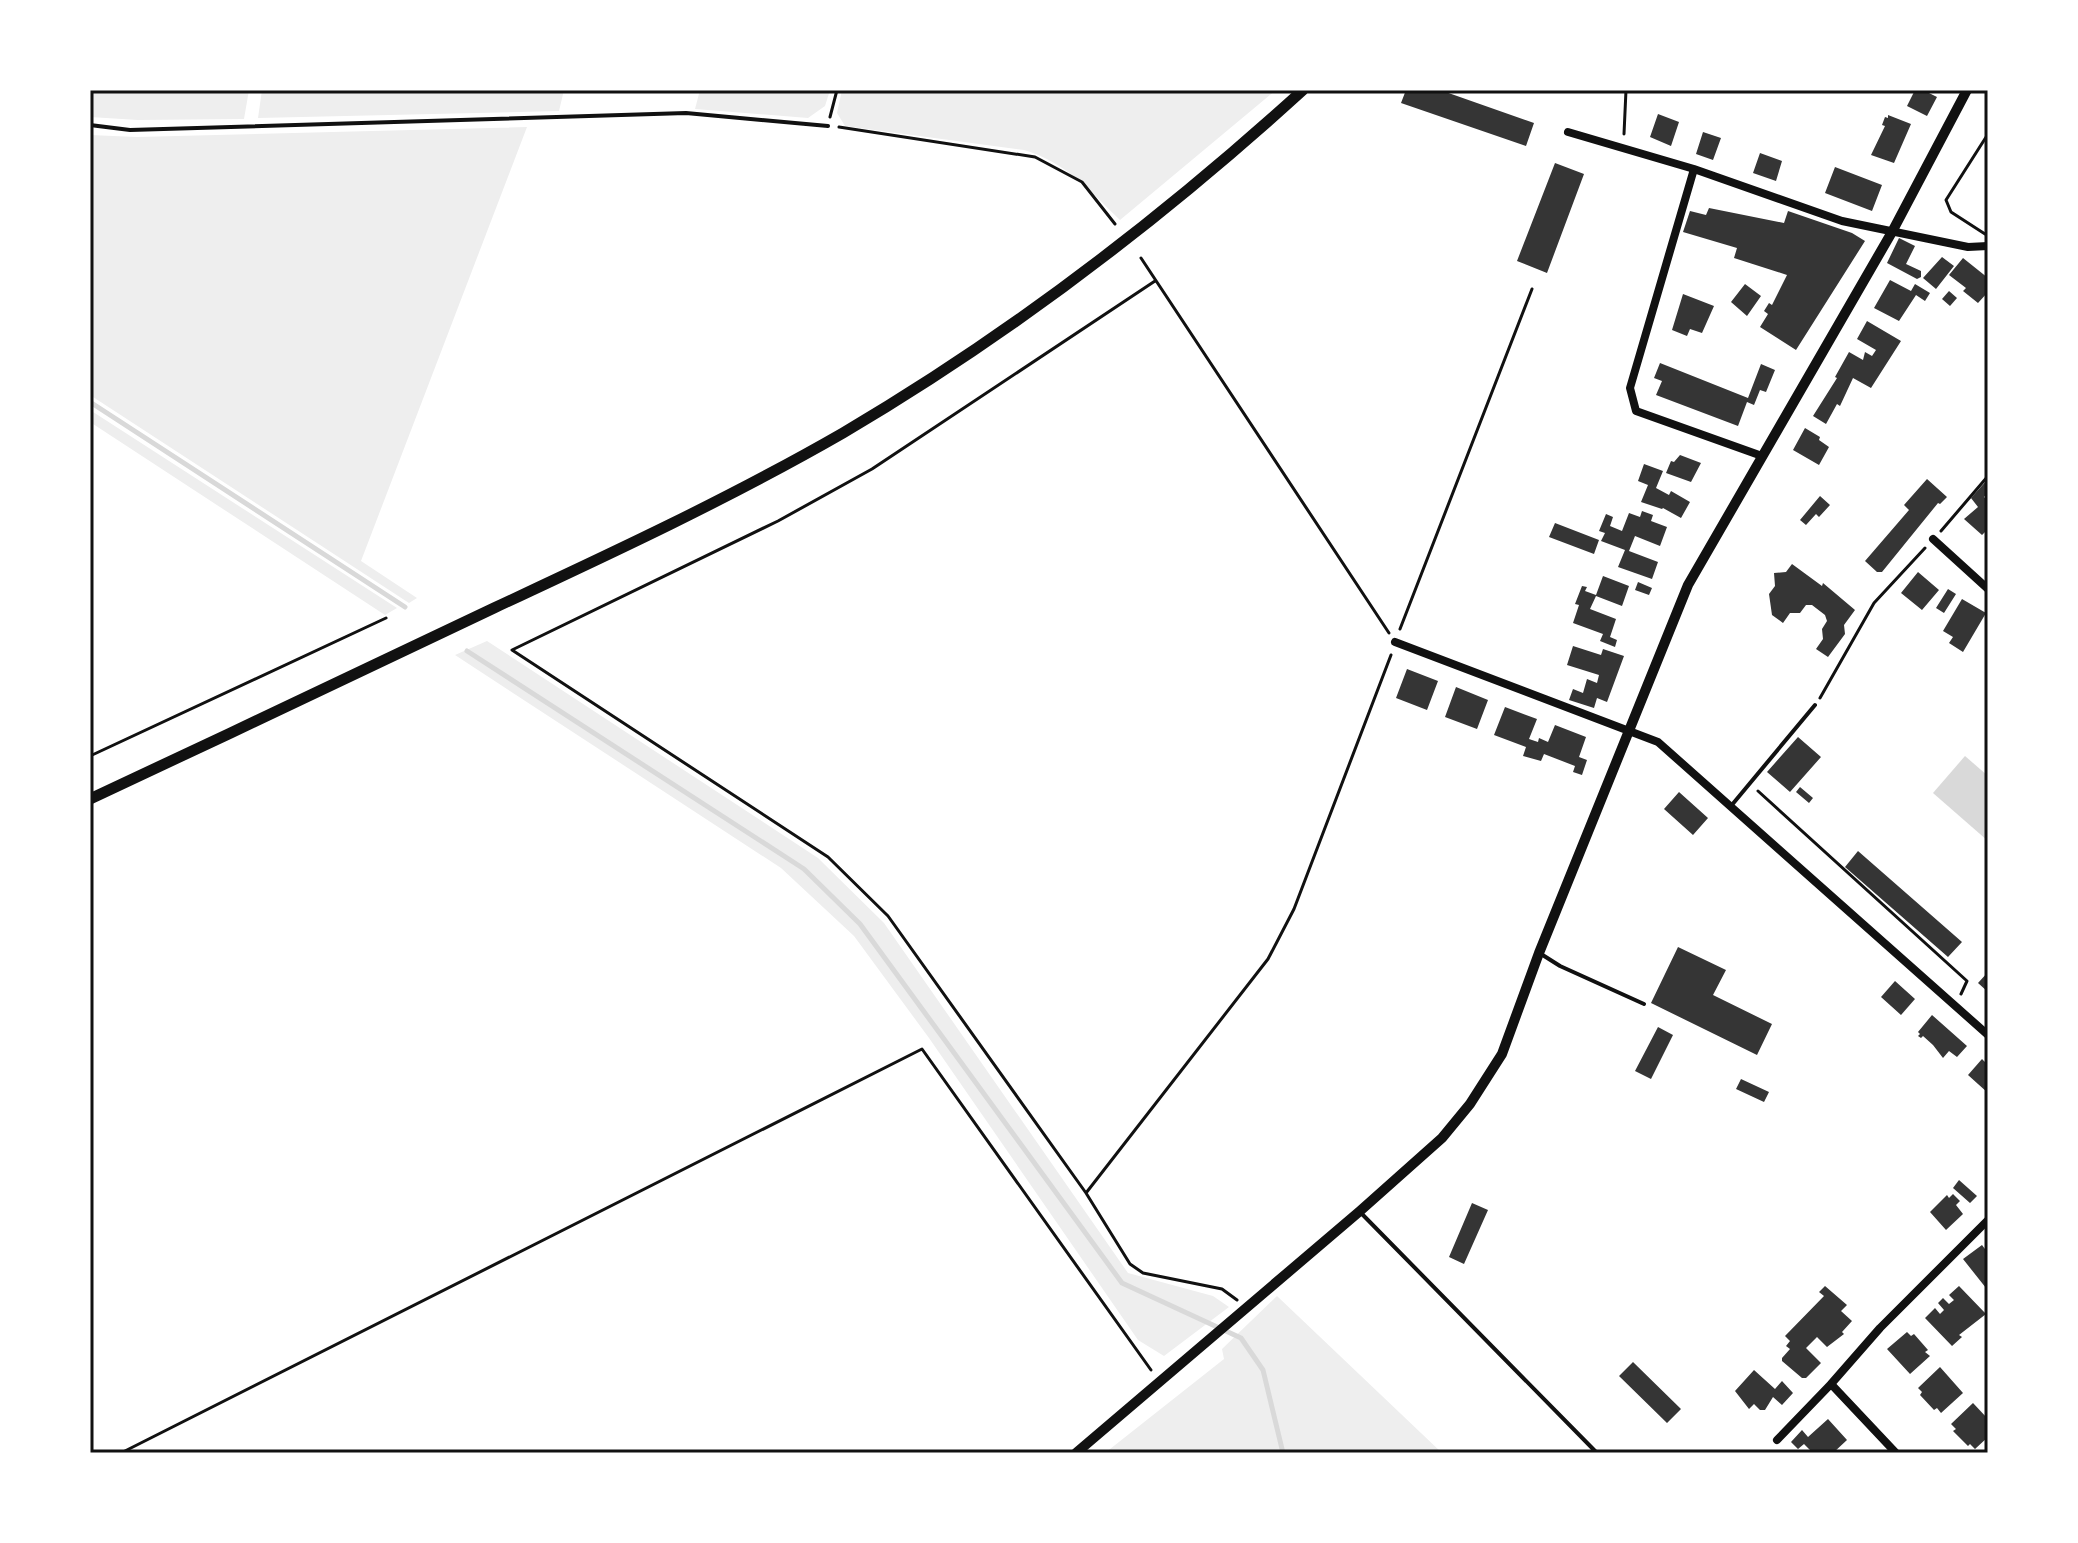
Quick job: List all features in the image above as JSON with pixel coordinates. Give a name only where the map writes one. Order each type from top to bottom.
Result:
[{"type":"main road","points":[[90,799],[671,525],[842,433],[961,358],[1092,267],[1223,163],[1303,90]]},
{"type":"street","points":[[1076,1453],[1360,1211],[1442,1138],[1470,1104],[1502,1054],[1539,953],[1688,585],[1892,232],[1967,90]]},
{"type":"street","points":[[1568,132],[1694,169],[1842,221],[1968,247],[1988,246]]},
{"type":"street","points":[[1694,169],[1630,388],[1636,411],[1762,456]]},
{"type":"street","points":[[1933,539],[1988,589]]},
{"type":"street","points":[[1395,642],[1658,742],[1988,1035]]},
{"type":"street","points":[[1777,1440],[1880,1328],[1988,1220]]},
{"type":"street","points":[[1831,1384],[1896,1453]]},
{"type":"lane","points":[[90,125],[130,130],[686,113],[828,126]]},
{"type":"lane","points":[[1731,806],[1815,705]]},
{"type":"lane","points":[[1539,953],[1560,966],[1644,1004]]},
{"type":"lane","points":[[1360,1211],[1597,1453]]},
{"type":"path","points":[[837,90],[828,126],[1035,157],[1082,182],[1115,224]]},
{"type":"path","points":[[1624,147],[1626,90]]},
{"type":"path","points":[[1988,134],[1946,200],[1951,212],[1988,235]]},
{"type":"path","points":[[1141,258],[1395,642]]},
{"type":"path","points":[[1155,281],[872,469],[778,521],[512,650],[828,857],[888,916],[1086,1193],[1130,1264],[1143,1273],[1222,1289],[1244,1310]]},
{"type":"path","points":[[1086,1193],[1268,959],[1294,909],[1532,289]]},
{"type":"path","points":[[1815,705],[1874,603],[1988,476]]},
{"type":"path","points":[[90,756],[386,618]]},
{"type":"path","points":[[1749,783],[1967,981],[1955,1006]]},
{"type":"path","points":[[121,1453],[922,1049],[1160,1382]]},
{"type":"shaded area","points":[[90,90],[249,90],[244,119],[138,120],[90,117]]},
{"type":"shaded area","points":[[262,90],[564,90],[559,111],[258,118]]},
{"type":"shaded area","points":[[700,90],[830,90],[825,106],[808,118],[695,109]]},
{"type":"shaded area","points":[[842,90],[1276,90],[1120,220],[1088,188],[1039,155],[1024,150],[845,126],[837,113]]},
{"type":"shaded area","points":[[527,127],[361,561],[417,598],[409,603],[90,395],[90,135],[137,137]]},
{"type":"shaded area","points":[[90,410],[397,608],[385,615],[90,422]]},
{"type":"shaded area","points":[[487,641],[818,858],[884,923],[1128,1273],[1213,1296],[1229,1307],[1164,1356],[1138,1340],[929,1038],[854,936],[781,868],[455,655]]},
{"type":"shaded area","points":[[1965,756],[1988,776],[1988,841],[1933,793]]},
{"type":"shaded area","points":[[1277,1296],[1442,1453],[1105,1453],[1224,1359],[1222,1349]]},
{"type":"building","points":[[1406,90],[1440,90],[1534,123],[1526,146],[1401,103]]},
{"type":"building","points":[[1915,90],[1923,90],[1937,97],[1927,116],[1907,106]]},
{"type":"building","points":[[1658,114],[1679,122],[1671,146],[1650,137]]},
{"type":"building","points":[[1888,115],[1911,124],[1894,163],[1871,155]]},
{"type":"building","points":[[1703,132],[1721,138],[1713,160],[1696,154]]},
{"type":"building","points":[[1760,153],[1782,161],[1776,181],[1753,173]]},
{"type":"building","points":[[1555,163],[1584,174],[1547,273],[1517,261]]},
{"type":"building","points":[[1835,167],[1882,185],[1872,211],[1825,193]]},
{"type":"building","points":[[1709,208],[1784,223],[1788,211],[1852,233],[1865,241],[1796,350],[1760,327],[1768,314],[1764,311],[1769,303],[1772,305],[1787,275],[1734,258],[1737,248],[1683,232],[1690,211],[1706,215]]},
{"type":"building","points":[[1899,238],[1915,246],[1906,264],[1921,271],[1921,277],[1917,279],[1887,263]]},
{"type":"building","points":[[1942,257],[1954,266],[1936,289],[1923,278]]},
{"type":"building","points":[[1963,258],[1988,278],[1988,292],[1978,303],[1963,291],[1966,288],[1949,275]]},
{"type":"building","points":[[1890,280],[1911,291],[1915,284],[1930,293],[1925,301],[1916,295],[1899,321],[1874,308]]},
{"type":"building","points":[[1745,284],[1761,296],[1747,316],[1731,302]]},
{"type":"building","points":[[1949,291],[1957,298],[1950,306],[1942,299]]},
{"type":"building","points":[[1683,294],[1714,306],[1702,333],[1690,329],[1687,336],[1672,330]]},
{"type":"building","points":[[1867,321],[1901,341],[1871,388],[1853,378],[1840,406],[1837,404],[1826,424],[1813,416],[1849,352],[1863,360],[1865,352],[1872,356],[1876,350],[1857,339]]},
{"type":"building","points":[[1660,363],[1748,398],[1761,364],[1775,370],[1766,392],[1760,390],[1754,405],[1747,402],[1738,426],[1656,395],[1662,381],[1654,378]]},
{"type":"building","points":[[1805,428],[1829,447],[1819,465],[1793,450]]},
{"type":"building","points":[[1680,455],[1701,463],[1691,482],[1666,473],[1671,461],[1674,462]]},
{"type":"building","points":[[1644,464],[1663,471],[1656,488],[1669,495],[1671,491],[1690,502],[1681,518],[1663,508],[1641,502],[1648,485],[1638,481]]},
{"type":"building","points":[[1927,479],[1947,497],[1938,503],[1882,572],[1877,572],[1865,561],[1909,510],[1904,505]]},
{"type":"building","points":[[1988,479],[1988,492],[1984,497],[1988,501],[1988,529],[1982,535],[1964,519],[1978,507],[1971,498]]},
{"type":"building","points":[[1820,496],[1830,505],[1806,525],[1800,520]]},
{"type":"building","points":[[1642,511],[1653,515],[1651,521],[1667,527],[1660,546],[1635,536],[1629,551],[1658,562],[1652,579],[1618,567],[1625,550],[1601,541],[1605,533],[1599,531],[1606,514],[1613,517],[1610,526],[1622,531],[1629,513],[1640,517]]},
{"type":"building","points":[[1555,523],[1599,540],[1594,554],[1549,537]]},
{"type":"building","points":[[1792,564],[1822,586],[1823,583],[1855,610],[1844,625],[1845,634],[1828,657],[1816,649],[1823,639],[1822,629],[1827,621],[1825,615],[1812,605],[1806,605],[1800,613],[1790,613],[1783,623],[1772,615],[1769,594],[1775,586],[1774,573],[1786,572]]},
{"type":"building","points":[[1918,572],[1939,590],[1922,610],[1901,593]]},
{"type":"building","points":[[1603,576],[1629,586],[1622,606],[1596,596],[1590,609],[1616,619],[1610,637],[1617,640],[1615,647],[1600,641],[1603,634],[1573,623],[1579,605],[1575,604],[1582,586],[1587,587],[1585,591],[1596,595]]},
{"type":"building","points":[[1638,582],[1652,588],[1649,595],[1635,590]]},
{"type":"building","points":[[1948,589],[1956,594],[1944,613],[1936,608]]},
{"type":"building","points":[[1962,599],[1986,613],[1963,652],[1949,643],[1953,637],[1943,631]]},
{"type":"building","points":[[1573,646],[1601,655],[1603,649],[1624,656],[1607,702],[1597,698],[1594,708],[1569,700],[1573,689],[1583,693],[1587,679],[1597,683],[1599,675],[1567,665]]},
{"type":"building","points":[[1407,669],[1438,681],[1427,710],[1396,698]]},
{"type":"building","points":[[1456,687],[1488,700],[1477,729],[1445,717]]},
{"type":"building","points":[[1505,707],[1537,719],[1529,739],[1538,742],[1539,738],[1548,742],[1555,725],[1586,737],[1579,757],[1587,760],[1582,775],[1573,772],[1575,766],[1544,754],[1541,761],[1523,756],[1526,747],[1494,735]]},
{"type":"building","points":[[1798,737],[1821,757],[1790,792],[1767,772]]},
{"type":"building","points":[[1800,787],[1813,798],[1809,803],[1796,792]]},
{"type":"building","points":[[1679,792],[1708,818],[1693,835],[1664,809]]},
{"type":"building","points":[[1858,851],[1962,942],[1948,957],[1845,867]]},
{"type":"building","points":[[1678,947],[1726,970],[1713,995],[1772,1024],[1757,1055],[1651,1003]]},
{"type":"building","points":[[1988,972],[1988,992],[1978,983]]},
{"type":"building","points":[[1895,981],[1915,999],[1901,1015],[1881,997]]},
{"type":"building","points":[[1932,1015],[1967,1046],[1957,1057],[1949,1051],[1943,1058],[1923,1036],[1918,1036]]},
{"type":"building","points":[[1658,1027],[1673,1035],[1651,1079],[1635,1071]]},
{"type":"building","points":[[1982,1059],[1988,1065],[1988,1093],[1968,1075]]},
{"type":"building","points":[[1741,1079],[1769,1092],[1764,1102],[1736,1089]]},
{"type":"building","points":[[1959,1180],[1977,1196],[1970,1203],[1953,1188]]},
{"type":"building","points":[[1953,1194],[1960,1201],[1956,1205],[1963,1214],[1946,1230],[1930,1212],[1947,1195],[1949,1198]]},
{"type":"building","points":[[1472,1203],[1488,1210],[1464,1264],[1449,1257]]},
{"type":"building","points":[[1982,1245],[1988,1253],[1986,1288],[1963,1259]]},
{"type":"building","points":[[1825,1286],[1847,1305],[1841,1311],[1852,1321],[1842,1332],[1844,1334],[1827,1347],[1817,1337],[1806,1348],[1821,1363],[1806,1378],[1802,1378],[1782,1361],[1790,1349],[1786,1346],[1790,1341],[1785,1336],[1824,1296],[1819,1292]]},
{"type":"building","points":[[1959,1286],[1986,1314],[1959,1335],[1962,1337],[1952,1346],[1925,1318],[1935,1308],[1940,1314],[1944,1310],[1938,1303],[1943,1298],[1949,1304],[1954,1300],[1949,1295]]},
{"type":"building","points":[[1907,1332],[1911,1336],[1914,1334],[1930,1356],[1910,1374],[1887,1349]]},
{"type":"building","points":[[1633,1362],[1681,1409],[1667,1423],[1619,1376]]},
{"type":"building","points":[[1940,1367],[1963,1393],[1941,1413],[1920,1395],[1922,1392],[1918,1388]]},
{"type":"building","points":[[1754,1370],[1775,1389],[1782,1381],[1793,1393],[1782,1405],[1773,1397],[1765,1410],[1754,1404],[1749,1409],[1735,1391]]},
{"type":"building","points":[[1973,1403],[1988,1419],[1988,1437],[1975,1449],[1953,1431],[1956,1429],[1951,1424]]},
{"type":"building","points":[[1828,1419],[1847,1440],[1833,1453],[1813,1453],[1804,1444],[1798,1449],[1791,1442],[1802,1430],[1808,1437]]},
{"type":"waterway","points":[[90,402],[405,607]]},
{"type":"waterway","points":[[467,651],[804,869],[860,924],[1122,1283],[1241,1338],[1263,1370],[1283,1453]]}]
